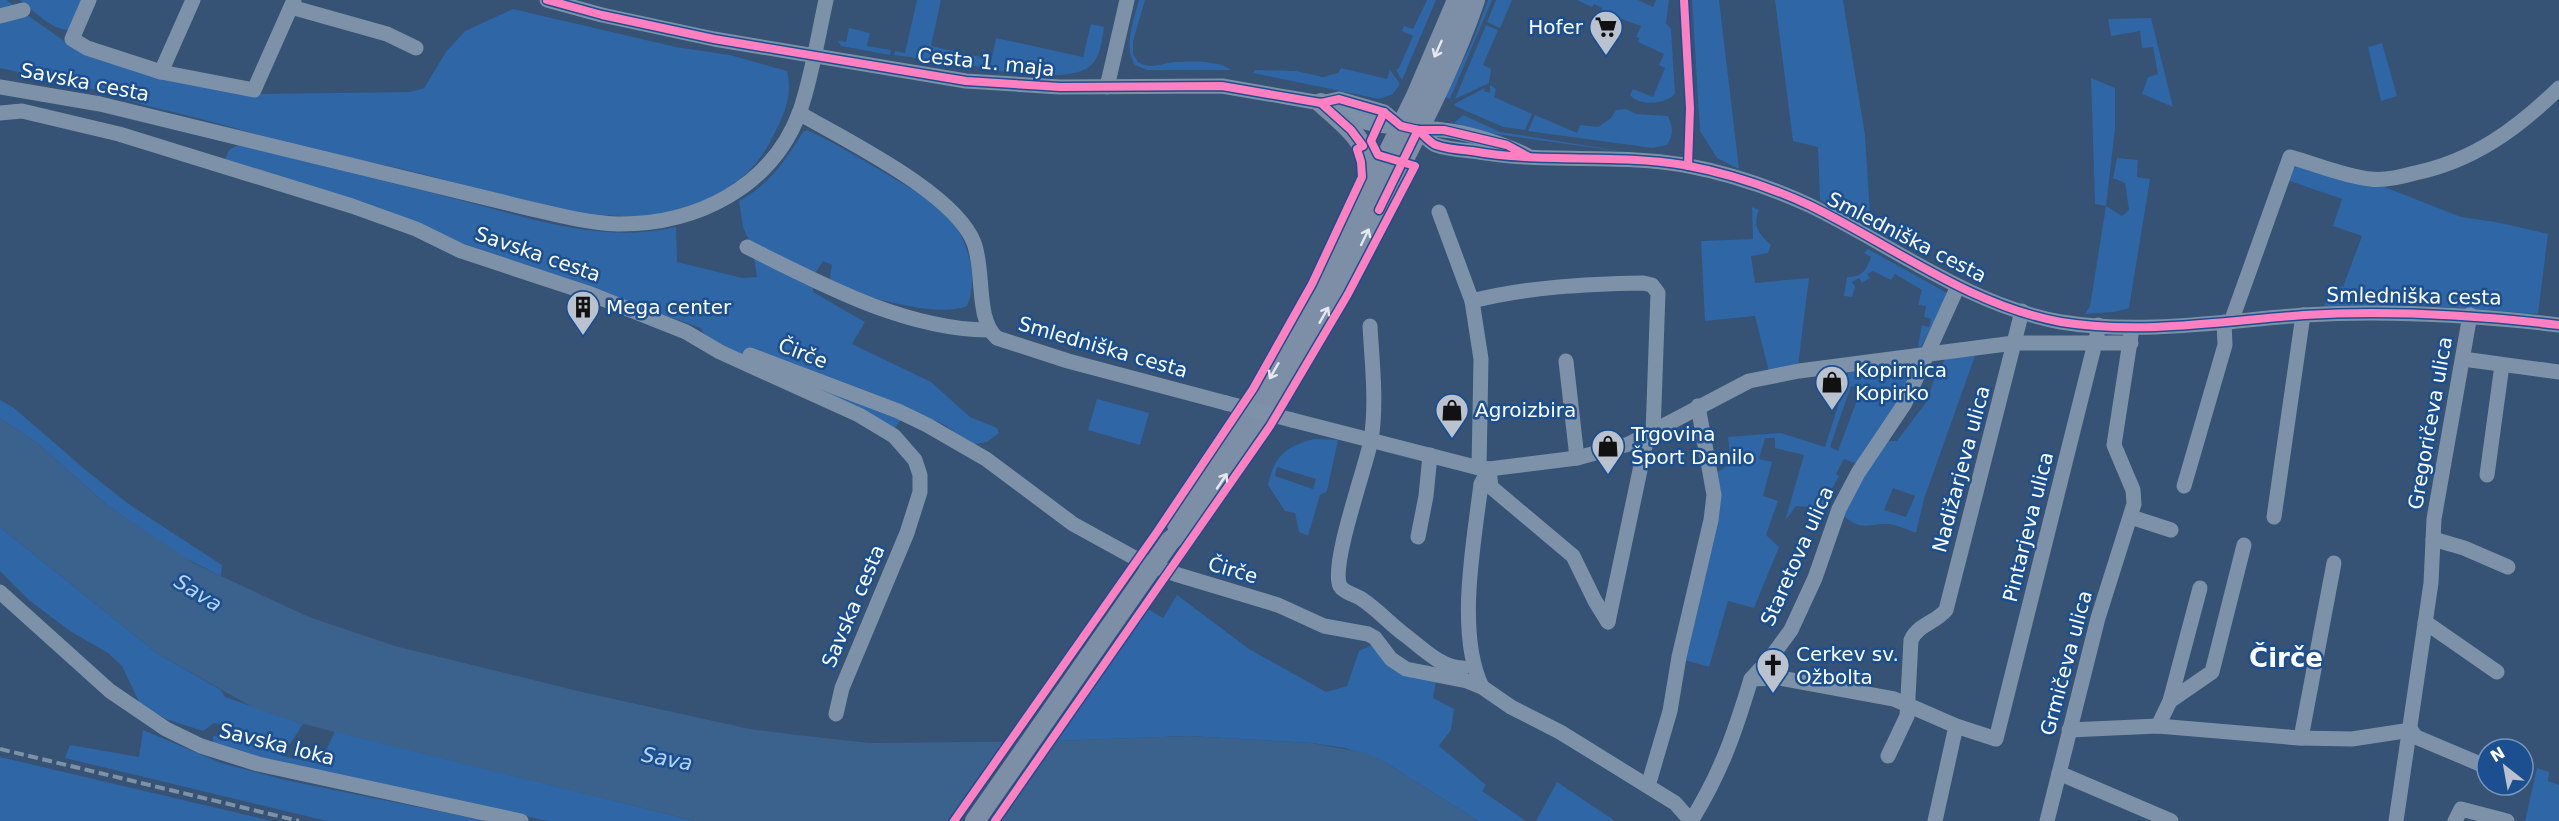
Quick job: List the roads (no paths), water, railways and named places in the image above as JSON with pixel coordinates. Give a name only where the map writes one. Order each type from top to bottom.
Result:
[{"type":"main road","points":[[1170,541],[1197,516],[1272,406],[1339,289],[1410,128],[1425,76],[1457,0]]},
{"type":"main road","points":[[975,821],[1170,541],[1185,511],[1257,400],[1294,338],[1370,189],[1410,128],[1435,101],[1475,0]]},
{"type":"main road","points":[[1321,103],[1351,130],[1363,146],[1370,166],[1370,189]]},
{"type":"street","points":[[90,0],[72,39],[87,48],[161,72],[254,90],[292,3],[387,34],[416,48]]},
{"type":"street","points":[[161,72],[193,0]]},
{"type":"street","name":"Cesta 1. maja","points":[[547,0],[676,32],[966,81],[1019,86],[1222,86],[1321,103],[1339,99],[1384,112],[1410,128]]},
{"type":"street","name":"Savska cesta","points":[[0,87],[100,104],[523,207],[615,224],[670,220],[691,215],[726,199],[752,179],[770,161],[799,113],[826,0]]},
{"type":"street","points":[[1107,87],[1127,0]]},
{"type":"street","points":[[0,16],[23,10]]},
{"type":"street","points":[[2184,486],[2225,345],[2228,322],[2290,157],[2370,179],[2395,178],[2439,168],[2478,151],[2510,132],[2559,88]]},
{"type":"street","name":"Savska cesta","points":[[0,113],[22,111],[119,134],[352,206],[416,230],[461,251],[588,293],[686,332],[720,352],[859,415],[894,436],[917,465],[921,476],[920,492],[907,533],[842,688],[836,714]]},
{"type":"street","name":"Smledniška cesta","points":[[799,113],[916,183],[957,216],[974,242],[983,287],[983,318],[988,330],[997,338],[1068,361],[1484,468],[1577,458],[1650,435],[1698,406],[1749,381],[1799,371],[2014,343]]},
{"type":"street","name":"Smledniška cesta","points":[[1410,128],[1444,130],[1507,145],[1530,157],[1664,162],[1740,180],[1811,206],[1958,286],[2062,322],[2132,326],[2228,322],[2303,315],[2403,313],[2470,315],[2559,326]]},
{"type":"street","points":[[1439,212],[1472,302],[1481,359],[1484,468],[1468,605],[1469,666],[1482,687]]},
{"type":"street","points":[[747,247],[848,297],[957,330],[988,330]]},
{"type":"street","points":[[1472,302],[1510,292],[1556,287],[1643,283],[1652,285],[1658,293],[1650,435],[1608,622],[1595,602],[1573,556],[1491,487],[1484,468]]},
{"type":"street","name":"Staretova ulica","points":[[1751,679],[1791,630],[1815,578],[1839,509],[1858,473],[1905,403],[1958,286]]},
{"type":"street","points":[[2022,310],[2014,343],[2131,343]]},
{"type":"street","name":"Smledniška cesta","points":[[2274,517],[2303,315]]},
{"type":"street","name":"Gregoričeva ulica","points":[[2396,821],[2431,583],[2434,519],[2470,315]]},
{"type":"street","name":"Pintarjeva ulica","points":[[1956,726],[1996,739],[2098,325]]},
{"type":"street","points":[[1370,326],[1373,393],[1371,440],[1343,548],[1340,568],[1341,588],[1363,599],[1389,623],[1438,660],[1453,668],[1469,666]]},
{"type":"street","name":"Grmičeva ulica","points":[[2047,821],[2098,618],[2134,504],[2133,490],[2114,445],[2132,326]]},
{"type":"street","name":"Nadižarjeva ulica","points":[[1888,756],[1907,716],[1911,640],[1916,631],[1939,618],[1946,610],[2014,343]]},
{"type":"street","name":"Čirče","points":[[720,352],[748,354],[898,411],[927,425],[986,459],[1073,524],[1132,557],[1175,574],[1278,605],[1324,626],[1368,634],[1375,638],[1391,659],[1406,669],[1446,676],[1482,687],[1511,707],[1560,732],[1675,803],[1691,821]]},
{"type":"street","points":[[2463,359],[2559,372]]},
{"type":"street","points":[[1566,361],[1577,458]]},
{"type":"street","points":[[2487,475],[2502,365]]},
{"type":"street","points":[[1648,786],[1670,711],[1679,657],[1711,520],[1714,495],[1698,406]]},
{"type":"street","points":[[1418,537],[1426,496],[1430,455]]},
{"type":"street","points":[[2131,517],[2171,530]]},
{"type":"street","name":"Gregoričeva ulica","points":[[2433,539],[2464,548],[2508,567]]},
{"type":"street","points":[[2170,701],[2212,672],[2244,545]]},
{"type":"street","points":[[2301,738],[2334,563]]},
{"type":"street","points":[[2158,726],[2170,701],[2200,588]]},
{"type":"street","name":"Savska loka","points":[[0,592],[110,692],[166,729],[201,746],[258,764],[521,821]]},
{"type":"street","points":[[2425,622],[2497,672]]},
{"type":"street","points":[[1446,676],[1469,666]]},
{"type":"street","points":[[1691,821],[1714,785],[1751,679],[1780,678],[1909,703],[1956,726],[1935,821]]},
{"type":"street","points":[[2069,730],[2158,726],[2301,738],[2352,739],[2411,730],[2416,737],[2475,762]]},
{"type":"street","points":[[2059,773],[2141,814],[2171,821]]},
{"type":"street","points":[[2455,821],[2461,809],[2507,821]]},
{"type":"water","name":"Sava","points":[[0,418],[36,442],[107,505],[193,563],[309,617],[395,646],[582,692],[750,729],[870,743],[1056,741],[1188,736],[1312,743],[1365,753],[1383,761],[1478,821],[695,821],[303,724],[254,708],[158,654],[0,527]]},
{"type":"railway","points":[[0,749],[299,821]]},
{"type":"place","name":"Hofer","points":[[1606,56]]},
{"type":"place","name":"Mega center","points":[[583,336]]},
{"type":"place","name":"Kopirnica Kopirko","points":[[1832,411]]},
{"type":"place","name":"Agroizbira","points":[[1452,439]]},
{"type":"place","name":"Trgovina Šport Danilo","points":[[1608,475]]},
{"type":"place","name":"Cerkev sv. Ožbolta","points":[[1773,694]]},
{"type":"district","name":"Čirče","points":[[2286,658]]}]
